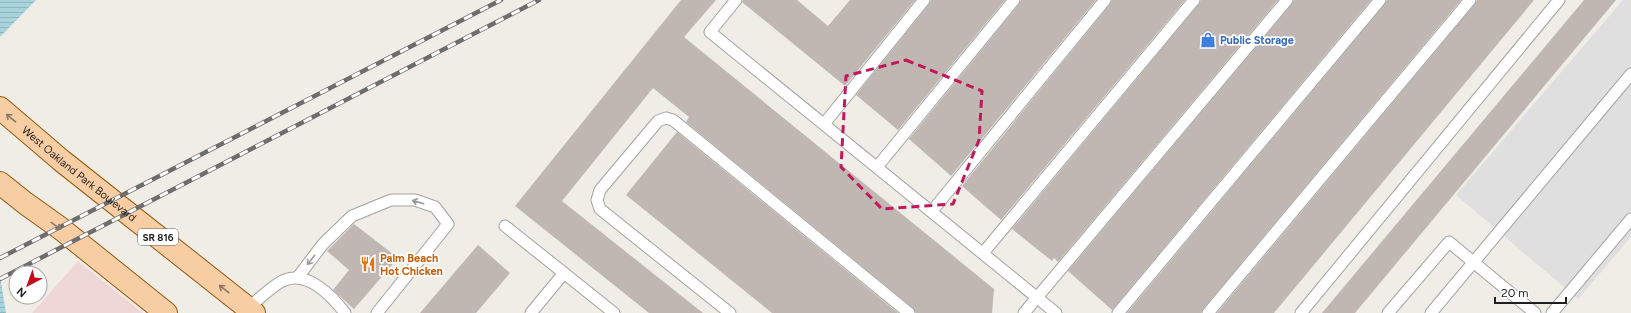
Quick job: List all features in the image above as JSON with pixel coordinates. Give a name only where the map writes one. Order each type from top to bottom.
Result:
[{"type":"main road","name":"West Oakland Park Boulevard","points":[[0,108],[62,161],[251,311]]},
{"type":"main road","points":[[0,183],[60,228],[166,313]]},
{"type":"lane","points":[[736,0],[710,32],[1056,313]]},
{"type":"lane","points":[[824,124],[924,0]]},
{"type":"lane","points":[[877,167],[1014,0]]},
{"type":"lane","points":[[932,211],[1105,0]]},
{"type":"lane","points":[[983,253],[1194,0]]},
{"type":"lane","points":[[1024,313],[1287,0]]},
{"type":"lane","points":[[1118,313],[1380,0]]},
{"type":"lane","points":[[1208,313],[1470,0]]},
{"type":"lane","points":[[1301,313],[1559,0]]},
{"type":"lane","points":[[1431,313],[1631,74]]},
{"type":"lane","points":[[730,313],[600,209],[597,200],[600,190],[658,121],[666,118],[673,120],[909,313]]},
{"type":"lane","points":[[298,277],[324,244],[352,216],[391,200],[415,200],[435,207],[448,224],[377,313]]},
{"type":"lane","points":[[1552,313],[1631,219]]},
{"type":"lane","points":[[505,226],[614,313]]},
{"type":"lane","points":[[1388,313],[1449,242],[1535,313]]},
{"type":"lane","points":[[531,313],[564,273]]},
{"type":"lane","points":[[251,311],[283,280],[298,277],[315,284],[345,313]]},
{"type":"highlighted area","points":[[906,60],[982,91],[979,140],[953,204],[882,209],[841,167],[846,76]]},
{"type":"shaded area","points":[[1623,0],[1631,0],[1631,237],[1578,299],[1456,195]]},
{"type":"shaded area","points":[[78,261],[143,313],[32,313],[39,305],[48,305],[48,295]]},
{"type":"water","points":[[0,0],[36,0],[0,37]]},
{"type":"water","points":[[0,276],[6,313],[0,313]]},
{"type":"building","points":[[681,0],[716,0],[684,37],[994,289],[992,313],[916,313],[913,308],[686,122],[689,117],[653,88],[562,201],[703,313],[649,313],[515,206]]},
{"type":"building","points":[[743,0],[797,0],[828,26],[850,0],[915,0],[845,86],[742,2]]},
{"type":"building","points":[[931,0],[1005,0],[898,130],[856,95]]},
{"type":"building","points":[[1021,0],[1096,0],[951,176],[909,139]]},
{"type":"building","points":[[1112,0],[1185,0],[1001,220],[962,186]]},
{"type":"building","points":[[1201,0],[1278,0],[1058,262],[1054,258],[1052,261],[1012,229]]},
{"type":"building","points":[[1294,0],[1371,0],[1112,310],[1068,271]]},
{"type":"building","points":[[1387,0],[1461,0],[1201,313],[1127,313],[1385,4]]},
{"type":"building","points":[[1477,0],[1534,0],[1274,313],[1217,313],[1475,4]]},
{"type":"building","points":[[1584,0],[1616,0],[1355,313],[1322,313]]},
{"type":"building","points":[[677,132],[898,313],[772,313],[626,195]]},
{"type":"building","name":"Palm Beach Hot Chicken","points":[[354,224],[398,258],[354,309],[333,290],[349,270],[327,251]]},
{"type":"building","points":[[478,245],[510,273],[476,313],[420,313]]},
{"type":"railway","points":[[0,258],[501,0]]},
{"type":"railway","points":[[0,279],[539,0]]},
{"type":"place","name":"Public Storage","points":[[1208,40]]},
{"type":"place","name":"Palm Beach Hot Chicken","points":[[368,264]]}]
